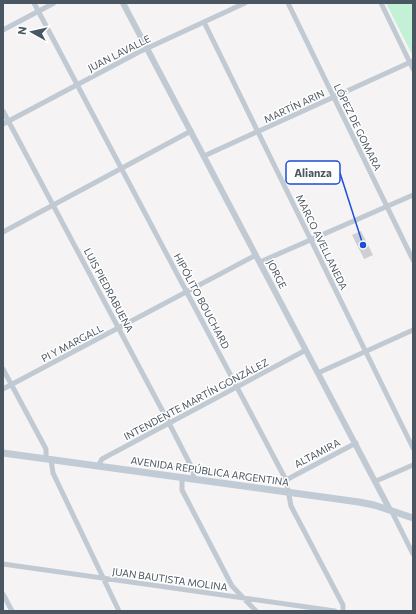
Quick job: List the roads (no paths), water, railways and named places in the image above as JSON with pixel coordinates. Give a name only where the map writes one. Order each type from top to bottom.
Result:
[{"type":"main road","name":"AVENIDA REPÚBLICA ARGENTINA","points":[[3,453],[365,503],[413,518]]},
{"type":"street","name":"HIPÓLITO BOUCHARD","points":[[34,3],[76,86],[122,169],[286,480],[292,506],[343,605],[343,611]]},
{"type":"street","points":[[3,30],[54,3]]},
{"type":"street","name":"JORGE","points":[[123,3],[356,443],[413,554]]},
{"type":"street","name":"JUAN LAVALLE","points":[[6,122],[148,48],[245,3]]},
{"type":"street","name":"LÓPEZ DE GOMARA","points":[[288,3],[413,260]]},
{"type":"street","points":[[380,3],[412,62],[413,69]]},
{"type":"street","name":"MARCO AVELLANEDA","points":[[204,22],[413,448]]},
{"type":"street","name":"MARTÍN ARIN","points":[[204,156],[412,62]]},
{"type":"street","name":"LUIS PIEDRABUENA","points":[[3,111],[6,122],[54,205],[169,423],[192,468],[194,479]]},
{"type":"street","points":[[3,232],[191,131]]},
{"type":"street","points":[[260,262],[413,195]]},
{"type":"street","name":"PI Y MARGALL","points":[[3,390],[256,255]]},
{"type":"street","points":[[318,373],[413,330]]},
{"type":"street","name":"INTENDENTE MARTÍN GONZÁLEZ","points":[[98,466],[102,459],[306,350]]},
{"type":"street","points":[[3,369],[46,449],[53,473],[119,611]]},
{"type":"street","name":"ALTAMIRA","points":[[286,480],[356,443]]},
{"type":"street","points":[[376,481],[413,465]]},
{"type":"street","points":[[182,477],[182,490],[232,586],[256,611]]},
{"type":"street","name":"JUAN BAUTISTA MOLINA","points":[[3,564],[335,611]]},
{"type":"street","points":[[3,594],[12,611]]},
{"type":"place","name":"Alianza","points":[[363,245]]}]
